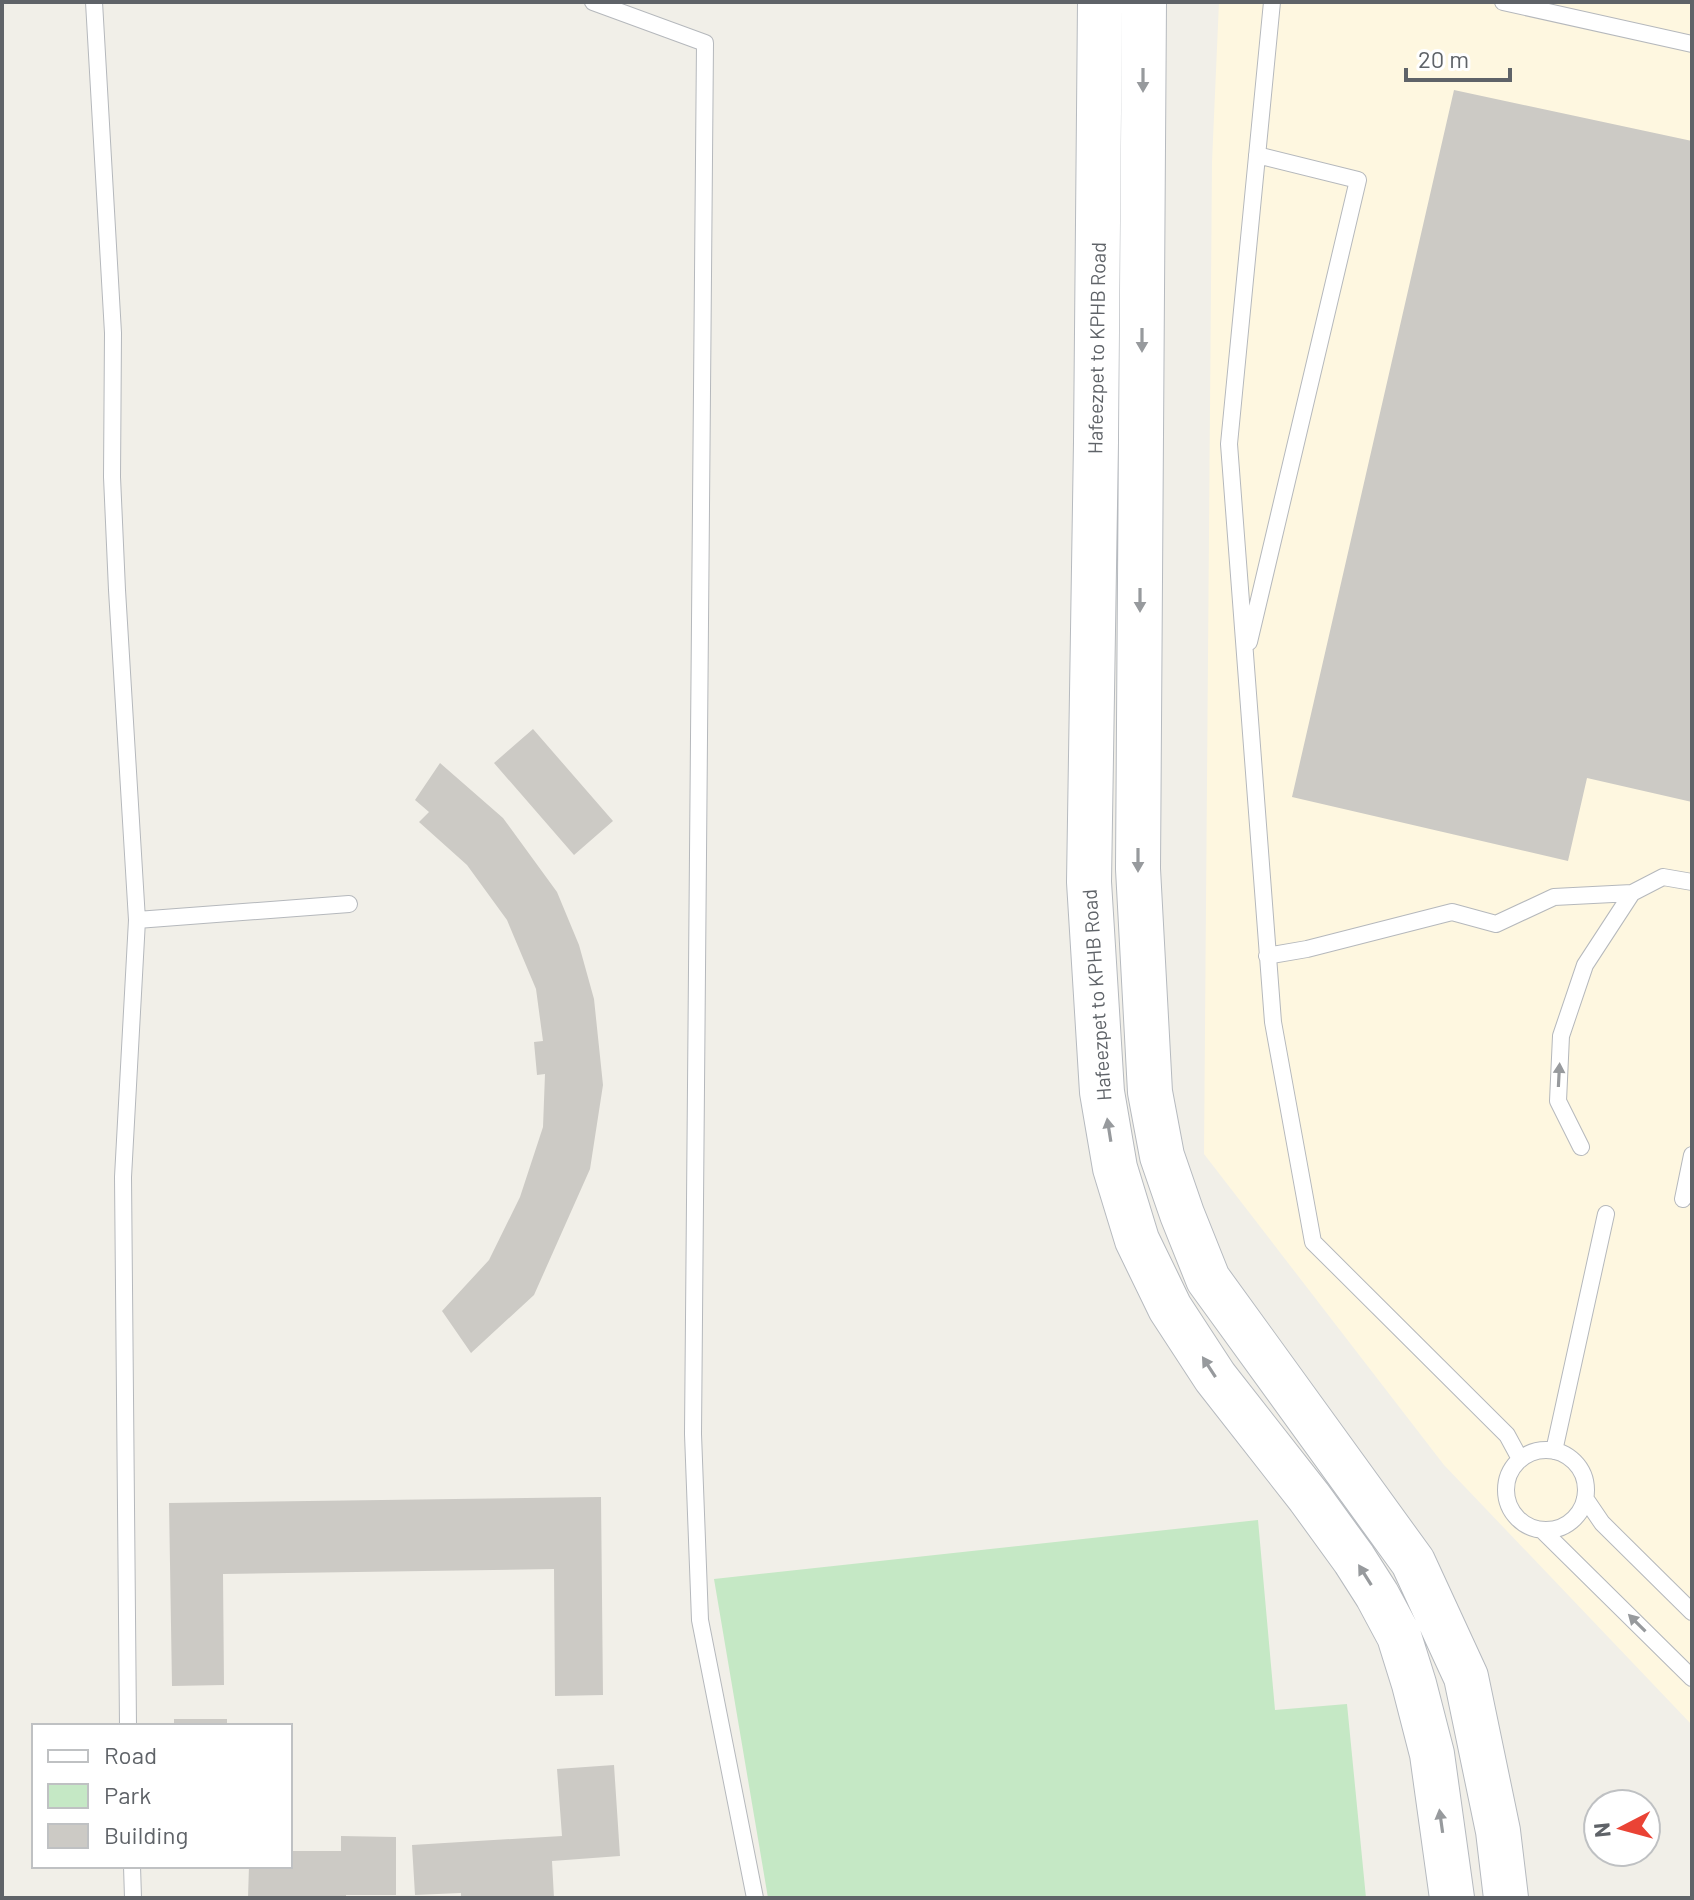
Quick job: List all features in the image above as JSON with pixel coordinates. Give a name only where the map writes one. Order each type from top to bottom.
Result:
[{"type":"main road","name":"Hafeezpet to KPHB Road","points":[[1100,2],[1089,882],[1102,1092],[1115,1168],[1137,1240],[1170,1308],[1215,1377],[1354,1559],[1399,1636],[1418,1695],[1432,1754],[1452,1898]]},
{"type":"main road","points":[[1144,2],[1138,869],[1150,1092],[1162,1156],[1208,1279],[1413,1562],[1466,1677],[1498,1831],[1506,1898]]},
{"type":"lane","points":[[94,2],[113,333],[112,477],[117,590],[137,920],[123,1177],[128,1724]]},
{"type":"lane","points":[[593,2],[705,43],[693,1434],[700,1620],[755,1898]]},
{"type":"lane","points":[[1272,2],[1229,444],[1273,1022],[1313,1242],[1507,1435],[1520,1459]]},
{"type":"lane","points":[[1503,2],[1692,44]]},
{"type":"lane","points":[[1245,659],[1358,180],[1257,155]]},
{"type":"lane","points":[[1267,956],[1307,949],[1452,912],[1496,924],[1554,897],[1632,893],[1663,877],[1692,882]]},
{"type":"lane","points":[[1581,1147],[1558,1101],[1561,1036],[1585,965],[1632,893]]},
{"type":"lane","points":[[137,920],[349,904]]},
{"type":"lane","points":[[1683,1199],[1692,1155]]},
{"type":"lane","points":[[1554,1451],[1606,1214]]},
{"type":"lane","points":[[1554,1451],[1575,1463],[1586,1485],[1585,1498],[1575,1519],[1555,1530],[1543,1531],[1519,1520],[1506,1496],[1511,1470],[1520,1459],[1530,1453],[1554,1451]]},
{"type":"lane","points":[[1585,1498],[1602,1523],[1692,1612]]},
{"type":"lane","points":[[1543,1531],[1692,1678]]},
{"type":"lane","points":[[132,1868],[133,1898]]},
{"type":"shaded area","points":[[1219,2],[1692,2],[1692,1725],[1444,1465],[1204,1154],[1212,162]]},
{"type":"green space","points":[[1258,1520],[1275,1710],[1347,1704],[1366,1898],[768,1898],[714,1579]]},
{"type":"building","points":[[1454,90],[1692,141],[1692,802],[1587,778],[1568,861],[1292,797]]},
{"type":"building","points":[[533,729],[613,821],[574,855],[494,763]]},
{"type":"building","points":[[440,763],[503,818],[557,892],[579,945],[594,999],[603,1085],[590,1169],[534,1295],[471,1353],[442,1311],[489,1260],[520,1197],[543,1127],[545,1074],[537,1075],[534,1042],[543,1041],[536,989],[507,920],[467,865],[419,822],[429,812],[415,800]]},
{"type":"building","points":[[601,1497],[603,1695],[555,1696],[554,1569],[223,1574],[224,1685],[172,1686],[169,1503]]},
{"type":"building","points":[[174,1719],[227,1719],[227,1724],[174,1724]]},
{"type":"building","points":[[614,1765],[620,1856],[552,1861],[554,1898],[461,1898],[461,1893],[415,1895],[412,1845],[562,1836],[557,1769]]},
{"type":"building","points":[[341,1836],[396,1837],[396,1895],[248,1898],[249,1868],[292,1868],[292,1851],[341,1851]]}]
